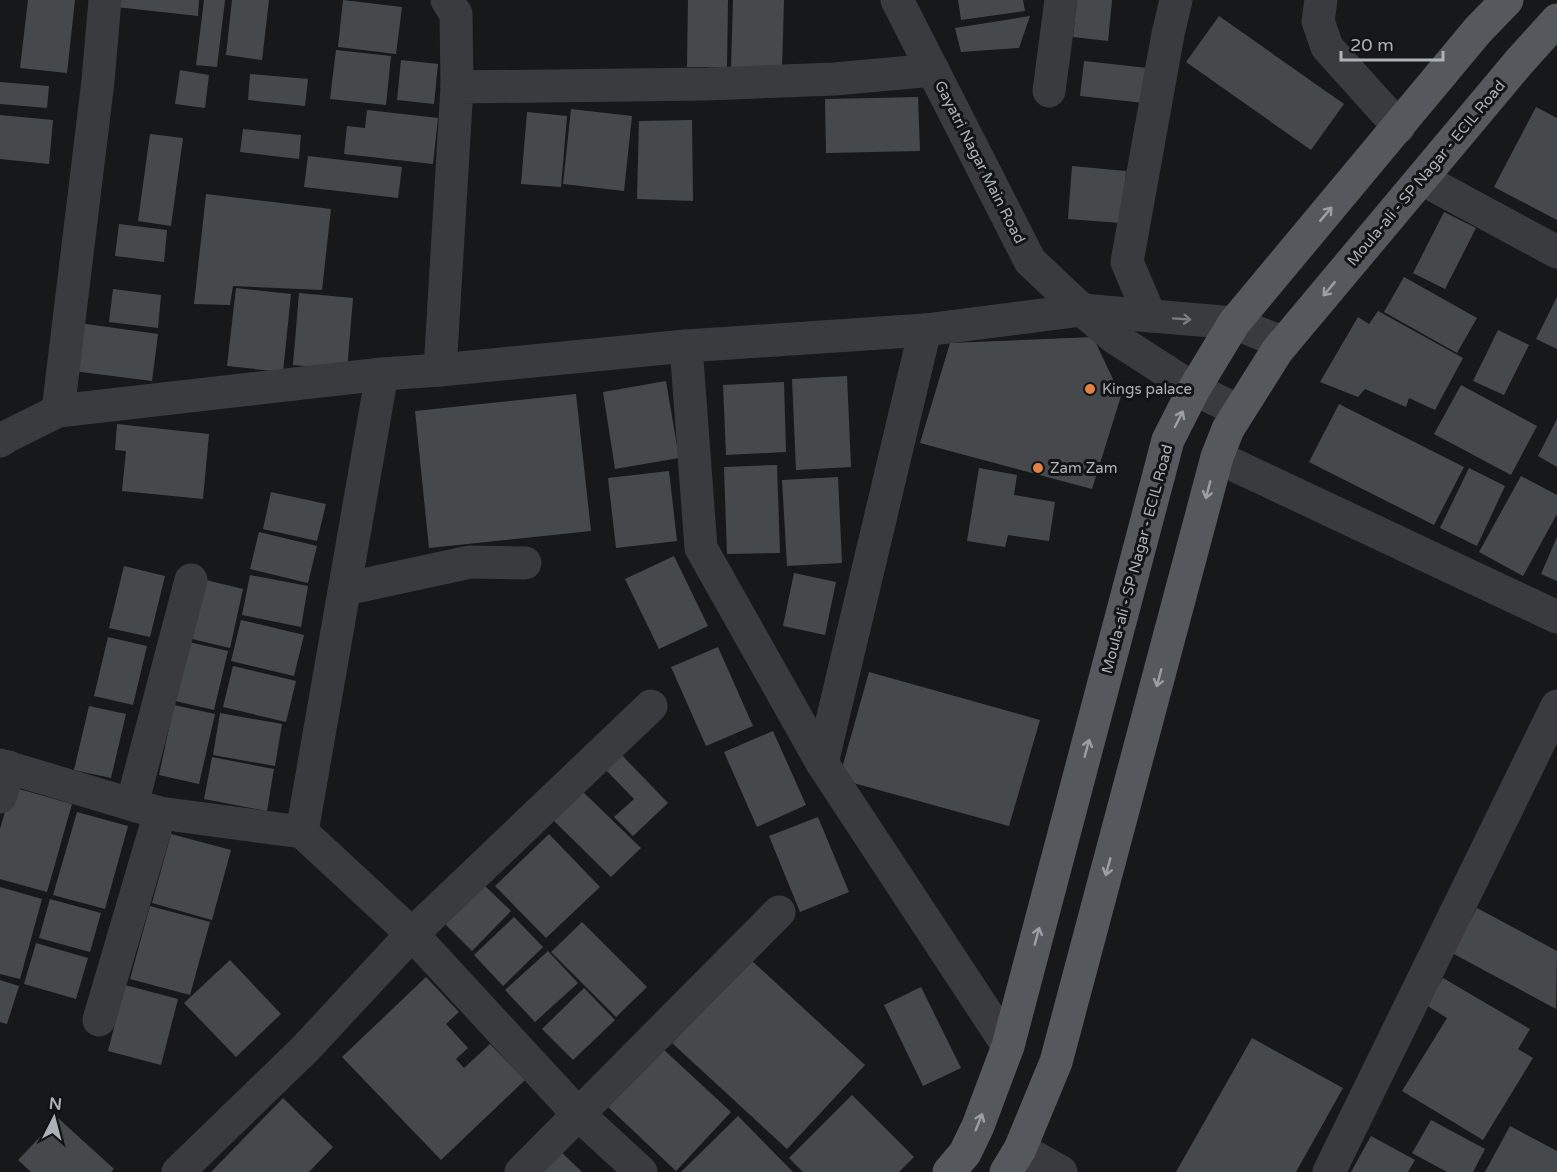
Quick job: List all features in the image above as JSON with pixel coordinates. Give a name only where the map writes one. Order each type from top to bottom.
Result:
[{"type":"main road","name":"Moula-ali - SP Nagar - ECIL Road","points":[[949,1172],[965,1153],[978,1126],[1008,1046],[1168,440],[1194,389],[1234,323],[1399,127],[1499,2]]},
{"type":"main road","name":"Moula-ali - SP Nagar - ECIL Road","points":[[1012,1161],[1056,1062],[1216,457],[1228,429],[1284,343],[1519,62],[1554,30]]},
{"type":"street","points":[[58,411],[98,81],[105,0]]},
{"type":"street","points":[[440,370],[457,87],[456,14],[447,0]]},
{"type":"street","name":"Gayatri Nagar Main Road","points":[[897,0],[1030,261],[1115,338],[1194,389],[1239,411]]},
{"type":"street","points":[[1049,90],[1061,0]]},
{"type":"street","points":[[1150,316],[1126,262],[1176,0]]},
{"type":"street","points":[[1321,0],[1318,21],[1327,47],[1399,127]]},
{"type":"street","points":[[457,87],[730,83],[835,79],[933,70]]},
{"type":"street","points":[[1422,179],[1557,252]]},
{"type":"street","points":[[2,437],[58,411],[382,374],[686,346],[925,330],[1082,310],[1234,323],[1284,343]]},
{"type":"street","points":[[822,764],[925,330]]},
{"type":"street","points":[[686,346],[701,548],[822,764],[1008,1046]]},
{"type":"street","points":[[302,832],[382,374]]},
{"type":"street","points":[[1216,457],[1557,617]]},
{"type":"street","points":[[345,588],[470,562],[525,563]]},
{"type":"street","points":[[99,1020],[146,808],[191,580]]},
{"type":"street","points":[[178,1172],[305,1049],[412,934],[651,706]]},
{"type":"street","points":[[1329,1172],[1557,706]]},
{"type":"street","points":[[3,776],[146,808],[302,832],[412,934],[579,1115],[641,1172]]},
{"type":"street","points":[[521,1172],[779,912]]},
{"type":"street","points":[[1012,1161],[1061,1172]]},
{"type":"building","points":[[28,0],[75,0],[67,73],[20,68]]},
{"type":"building","points":[[117,0],[199,0],[198,16],[116,7]]},
{"type":"building","points":[[204,0],[225,0],[217,67],[196,65]]},
{"type":"building","points":[[232,0],[269,0],[262,60],[226,55]]},
{"type":"building","points":[[343,0],[402,7],[396,54],[338,47]]},
{"type":"building","points":[[688,0],[728,0],[727,67],[687,67]]},
{"type":"building","points":[[733,0],[784,0],[782,69],[731,68]]},
{"type":"building","points":[[958,0],[1023,0],[1025,11],[961,20]]},
{"type":"building","points":[[1077,0],[1112,0],[1108,41],[1073,37]]},
{"type":"building","points":[[1030,16],[1019,48],[961,52],[955,28]]},
{"type":"building","points":[[1219,16],[1344,104],[1311,150],[1186,62]]},
{"type":"building","points":[[336,50],[391,56],[386,105],[330,99]]},
{"type":"building","points":[[401,60],[438,64],[434,104],[397,100]]},
{"type":"building","points":[[1084,61],[1148,68],[1144,103],[1080,96]]},
{"type":"building","points":[[180,70],[209,75],[205,108],[175,104]]},
{"type":"building","points":[[250,74],[308,79],[305,106],[248,100]]},
{"type":"building","points":[[0,82],[49,86],[47,108],[0,104]]},
{"type":"building","points":[[918,97],[920,151],[826,153],[825,99]]},
{"type":"building","points":[[1536,107],[1557,118],[1557,220],[1494,187]]},
{"type":"building","points":[[571,109],[632,116],[624,191],[563,184]]},
{"type":"building","points":[[367,110],[438,118],[433,164],[344,154],[347,126],[365,128]]},
{"type":"building","points":[[527,112],[567,116],[561,187],[521,184]]},
{"type":"building","points":[[0,115],[53,120],[49,164],[0,159]]},
{"type":"building","points":[[692,120],[693,201],[637,199],[639,121]]},
{"type":"building","points":[[243,129],[301,135],[299,159],[240,152]]},
{"type":"building","points":[[150,134],[183,138],[171,226],[138,221]]},
{"type":"building","points":[[308,156],[402,167],[398,198],[304,187]]},
{"type":"building","points":[[1072,166],[1126,171],[1121,223],[1068,219]]},
{"type":"building","points":[[206,194],[331,209],[322,290],[233,286],[230,305],[194,304]]},
{"type":"building","points":[[1444,212],[1476,228],[1445,289],[1413,273]]},
{"type":"building","points":[[119,224],[167,230],[164,262],[115,256]]},
{"type":"building","points":[[1404,277],[1477,318],[1457,353],[1384,312]]},
{"type":"building","points":[[236,288],[291,294],[283,372],[227,366]]},
{"type":"building","points":[[113,289],[161,295],[158,328],[109,322]]},
{"type":"building","points":[[299,293],[353,298],[347,370],[293,365]]},
{"type":"building","points":[[1557,297],[1557,349],[1536,339]]},
{"type":"building","points":[[1378,311],[1463,358],[1435,410],[1409,398],[1406,407],[1365,389],[1358,397],[1320,382],[1358,317],[1369,324]]},
{"type":"building","points":[[79,323],[158,334],[152,381],[73,371]]},
{"type":"building","points":[[1498,330],[1529,345],[1504,395],[1473,381]]},
{"type":"building","points":[[1093,337],[1121,396],[1092,489],[920,443],[950,343]]},
{"type":"building","points":[[847,376],[851,467],[796,470],[792,379]]},
{"type":"building","points":[[666,381],[679,458],[615,469],[603,392]]},
{"type":"building","points":[[784,382],[786,452],[726,455],[723,385]]},
{"type":"building","points":[[1461,385],[1537,426],[1511,475],[1434,434]]},
{"type":"building","points":[[576,394],[591,531],[429,548],[415,411]]},
{"type":"building","points":[[1339,404],[1464,467],[1434,525],[1309,462]]},
{"type":"building","points":[[1557,419],[1557,467],[1538,456]]},
{"type":"building","points":[[117,424],[209,434],[203,499],[122,491],[126,451],[115,450]]},
{"type":"building","points":[[777,465],[780,553],[727,554],[724,467]]},
{"type":"building","points":[[979,468],[1017,475],[1014,495],[1055,502],[1049,541],[1008,535],[1005,547],[967,541]]},
{"type":"building","points":[[1469,468],[1505,486],[1477,546],[1440,528]]},
{"type":"building","points":[[669,471],[677,541],[616,548],[608,478]]},
{"type":"building","points":[[1521,476],[1557,495],[1557,514],[1523,576],[1479,552]]},
{"type":"building","points":[[838,477],[842,563],[787,566],[782,480]]},
{"type":"building","points":[[271,492],[326,504],[317,541],[263,529]]},
{"type":"building","points":[[259,532],[317,546],[308,583],[250,569]]},
{"type":"building","points":[[1557,537],[1557,581],[1541,574]]},
{"type":"building","points":[[674,556],[708,626],[659,649],[625,579]]},
{"type":"building","points":[[124,566],[165,576],[150,637],[109,628]]},
{"type":"building","points":[[794,573],[836,582],[825,635],[783,626]]},
{"type":"building","points":[[250,575],[308,586],[301,627],[242,615]]},
{"type":"building","points":[[206,580],[243,589],[230,648],[192,639]]},
{"type":"building","points":[[241,620],[304,635],[294,676],[231,661]]},
{"type":"building","points":[[108,637],[147,646],[133,705],[94,696]]},
{"type":"building","points":[[189,642],[228,651],[214,710],[175,701]]},
{"type":"building","points":[[718,647],[753,726],[706,746],[671,667]]},
{"type":"building","points":[[233,666],[296,681],[286,722],[223,707]]},
{"type":"building","points":[[869,672],[1040,720],[1009,826],[839,779]]},
{"type":"building","points":[[174,705],[215,714],[199,784],[159,775]]},
{"type":"building","points":[[89,706],[126,714],[111,778],[74,770]]},
{"type":"building","points":[[220,713],[282,724],[275,766],[213,755]]},
{"type":"building","points":[[773,731],[806,805],[757,827],[724,752]]},
{"type":"building","points":[[616,749],[668,803],[633,836],[614,817],[634,799],[601,765]]},
{"type":"building","points":[[212,757],[274,769],[267,811],[204,799]]},
{"type":"building","points":[[12,787],[72,804],[47,892],[0,879],[0,829]]},
{"type":"building","points":[[580,789],[641,848],[611,877],[551,818]]},
{"type":"building","points":[[77,812],[128,826],[105,909],[53,895]]},
{"type":"building","points":[[818,817],[849,892],[800,912],[769,836]]},
{"type":"building","points":[[171,834],[231,850],[212,920],[152,903]]},
{"type":"building","points":[[549,834],[600,887],[546,938],[495,886]]},
{"type":"building","points":[[483,884],[511,911],[472,951],[444,923]]},
{"type":"building","points":[[0,887],[42,899],[20,979],[0,974]]},
{"type":"building","points":[[50,899],[101,913],[90,952],[39,938]]},
{"type":"building","points":[[150,906],[210,922],[190,995],[130,979]]},
{"type":"building","points":[[1477,908],[1557,951],[1556,1009],[1452,953]]},
{"type":"building","points":[[514,917],[543,947],[503,986],[474,955]]},
{"type":"building","points":[[582,922],[647,987],[616,1017],[551,952]]},
{"type":"building","points":[[36,943],[88,958],[76,999],[24,984]]},
{"type":"building","points":[[548,951],[578,983],[535,1022],[505,990]]},
{"type":"building","points":[[750,959],[865,1065],[787,1149],[672,1043]]},
{"type":"building","points":[[230,960],[281,1014],[236,1057],[184,1003]]},
{"type":"building","points":[[426,977],[459,1012],[446,1024],[468,1048],[456,1059],[464,1068],[490,1044],[525,1080],[441,1160],[342,1057]]},
{"type":"building","points":[[1443,978],[1530,1029],[1518,1049],[1533,1058],[1483,1140],[1402,1091],[1447,1018],[1426,1005]]},
{"type":"building","points":[[0,980],[19,986],[7,1024],[0,1022]]},
{"type":"building","points":[[125,985],[178,999],[161,1065],[108,1051]]},
{"type":"building","points":[[921,987],[961,1068],[923,1086],[884,1005]]},
{"type":"building","points":[[584,988],[615,1020],[573,1060],[542,1029]]},
{"type":"building","points":[[1252,1038],[1343,1088],[1296,1172],[1176,1172]]},
{"type":"building","points":[[662,1048],[731,1112],[676,1171],[607,1106]]},
{"type":"building","points":[[852,1095],[914,1157],[899,1172],[803,1172],[789,1158]]},
{"type":"building","points":[[283,1098],[333,1147],[309,1172],[211,1172]]},
{"type":"building","points":[[738,1116],[793,1172],[681,1172]]},
{"type":"building","points":[[58,1118],[114,1169],[111,1172],[31,1172],[18,1160]]},
{"type":"building","points":[[1431,1120],[1485,1149],[1473,1172],[1447,1172],[1412,1153]]},
{"type":"building","points":[[1510,1126],[1557,1151],[1557,1172],[1485,1172]]},
{"type":"building","points":[[1371,1136],[1415,1160],[1408,1172],[1351,1172]]},
{"type":"building","points":[[559,1150],[582,1172],[538,1172]]},
{"type":"place","name":"Kings palace","points":[[1090,389]]},
{"type":"place","name":"Zam Zam","points":[[1038,468]]}]
